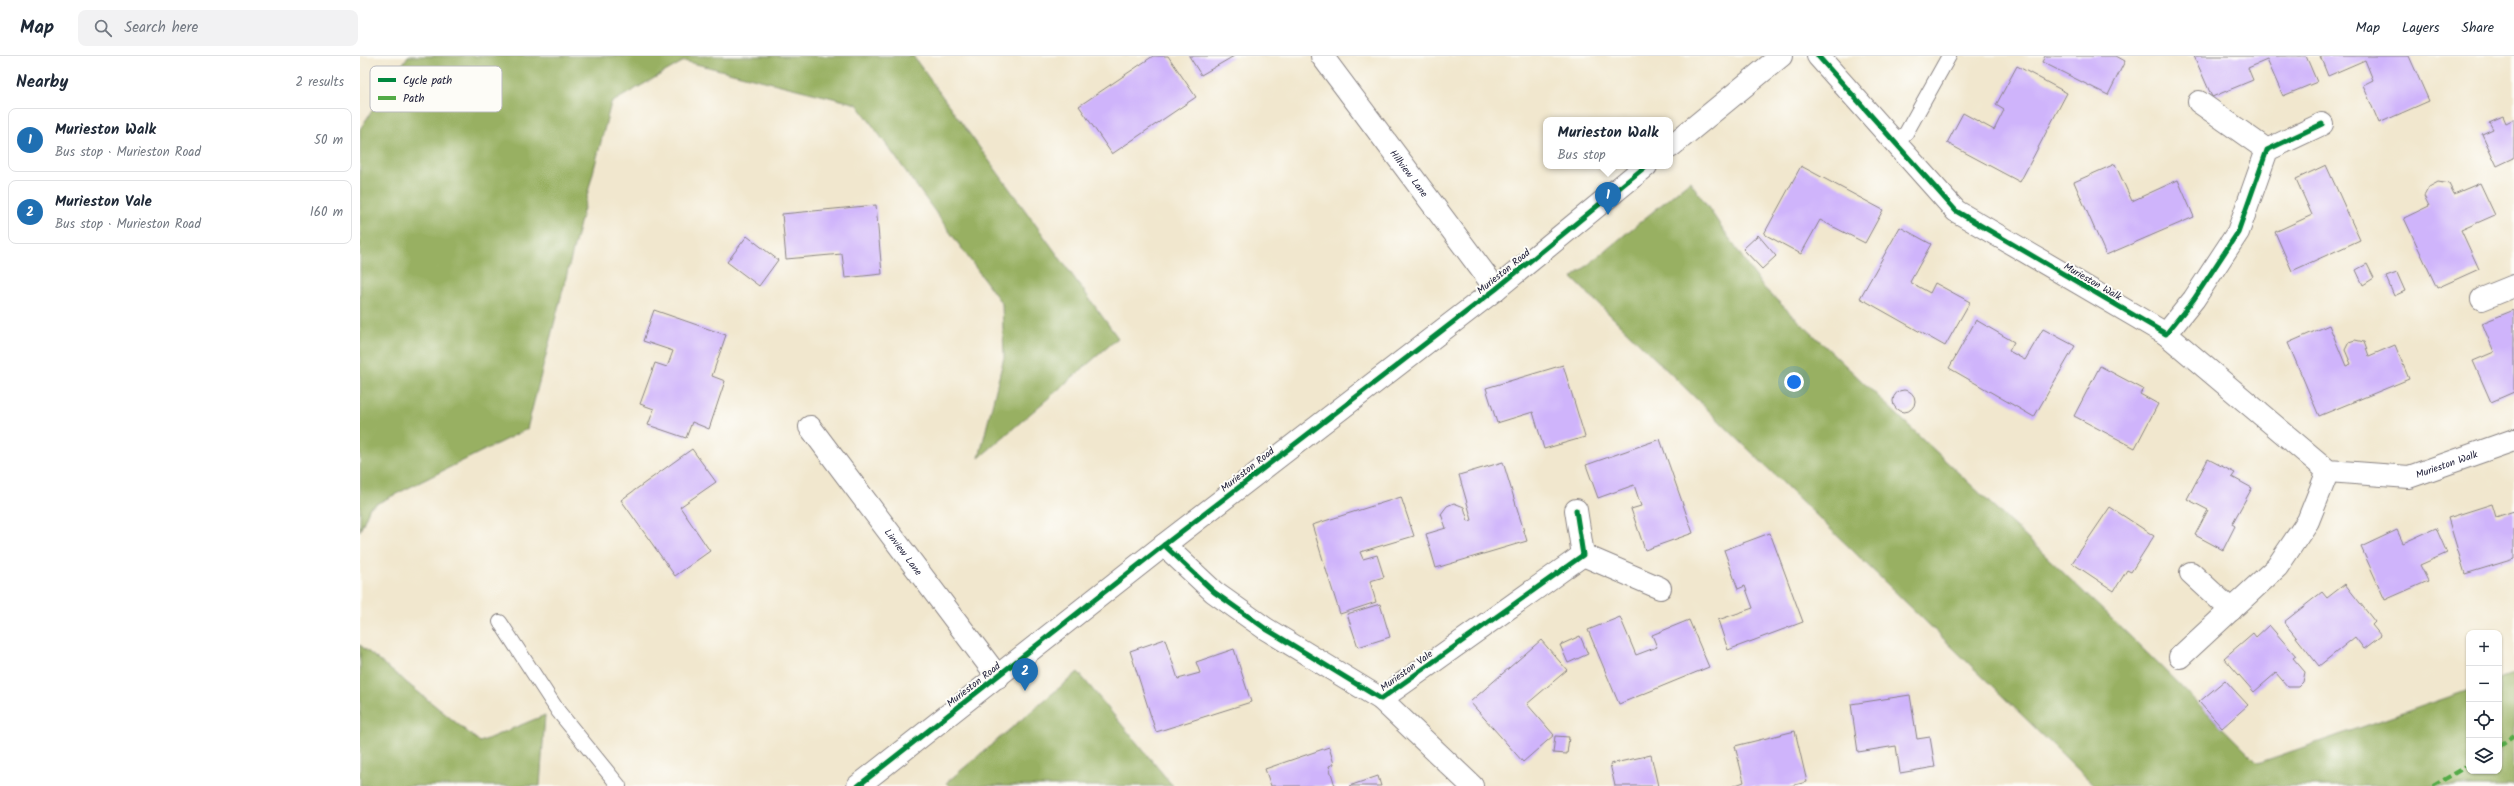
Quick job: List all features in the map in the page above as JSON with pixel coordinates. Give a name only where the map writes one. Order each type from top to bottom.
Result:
[{"type":"street","name":"Hillview Lane","points":[[1322,56],[1496,289]]},
{"type":"street","points":[[1673,145],[1781,56]]},
{"type":"street","name":"Murieston Walk","points":[[1818,56],[1956,211],[2166,334],[2328,471],[2410,477],[2514,440]]},
{"type":"street","points":[[2199,102],[2267,150]]},
{"type":"street","points":[[2166,334],[2194,299],[2238,232],[2267,150],[2322,124]]},
{"type":"street","name":"Murieston Road","points":[[858,786],[1164,545],[1496,289],[1642,169]]},
{"type":"street","points":[[2482,299],[2514,286]]},
{"type":"street","name":"Linview Lane","points":[[810,427],[998,676]]},
{"type":"street","points":[[2180,656],[2277,567],[2308,522],[2328,471]]},
{"type":"street","points":[[1576,510],[1583,554],[1660,588]]},
{"type":"street","name":"Murieston Vale","points":[[1164,545],[1214,592],[1266,629],[1381,699],[1472,786]]},
{"type":"street","name":"Murieston Vale","points":[[1381,699],[1583,554]]},
{"type":"street","points":[[2191,573],[2231,610]]},
{"type":"lane","points":[[1895,142],[1906,133],[1949,56]]},
{"type":"lane","points":[[500,622],[558,711],[619,786]]},
{"type":"green space","points":[[408,56],[913,56],[1118,338],[979,458],[1004,357],[1002,304],[857,104],[684,61],[611,103],[527,429],[370,507],[360,531],[360,129],[371,112],[502,112],[502,66],[401,66]]},
{"type":"green space","points":[[1690,181],[1762,286],[2132,638],[2258,763],[2466,691],[2466,774],[2502,774],[2502,678],[2514,674],[2514,786],[2095,786],[1572,278]]},
{"type":"green space","points":[[360,645],[480,742],[545,715],[540,786],[360,786]]},
{"type":"green space","points":[[1078,672],[1173,786],[949,786],[946,783]]},
{"type":"building","points":[[1153,56],[1168,56],[1196,97],[1112,154],[1079,106]]},
{"type":"building","points":[[1189,56],[1234,56],[1201,75]]},
{"type":"building","points":[[2045,56],[2116,56],[2125,61],[2108,95],[2042,62]]},
{"type":"building","points":[[2194,56],[2306,56],[2317,82],[2283,96],[2267,60],[2248,68],[2253,80],[2212,97]]},
{"type":"building","points":[[2320,56],[2409,56],[2429,101],[2379,123],[2363,85],[2373,80],[2365,60],[2328,76]]},
{"type":"building","points":[[2017,66],[2067,93],[2020,182],[1947,143],[1963,113],[1994,130],[2004,110],[1996,105]]},
{"type":"building","points":[[2503,116],[2506,123],[2514,119],[2514,158],[2497,166],[2482,134],[2493,129],[2489,122]]},
{"type":"building","points":[[2115,164],[2132,201],[2178,180],[2194,217],[2106,255],[2074,182]]},
{"type":"building","points":[[2326,165],[2360,240],[2292,271],[2275,232],[2312,215],[2296,179]]},
{"type":"building","points":[[1801,166],[1883,210],[1865,243],[1820,220],[1801,254],[1764,234]]},
{"type":"building","points":[[2438,182],[2449,184],[2454,194],[2480,183],[2495,215],[2461,230],[2479,269],[2437,288],[2404,218],[2429,206],[2424,196],[2429,187]]},
{"type":"building","points":[[876,205],[882,274],[845,278],[842,254],[786,259],[782,214]]},
{"type":"building","points":[[1900,227],[1931,244],[1910,282],[1930,293],[1935,283],[1970,302],[1945,346],[1860,298]]},
{"type":"building","points":[[1758,235],[1776,256],[1762,269],[1743,249]]},
{"type":"building","points":[[747,236],[778,260],[759,286],[727,262]]},
{"type":"building","points":[[2367,264],[2374,278],[2363,285],[2356,270]]},
{"type":"building","points":[[2397,273],[2405,291],[2394,296],[2386,277]]},
{"type":"building","points":[[654,310],[726,335],[712,376],[725,381],[709,429],[692,422],[686,438],[648,425],[654,409],[640,404],[655,363],[667,367],[673,351],[643,341]]},
{"type":"building","points":[[2514,310],[2514,392],[2491,402],[2473,361],[2494,352],[2482,323]]},
{"type":"building","points":[[1976,320],[2014,342],[2009,351],[2025,360],[2043,329],[2075,346],[2034,417],[1949,368]]},
{"type":"building","points":[[2329,325],[2346,366],[2351,364],[2345,350],[2349,342],[2355,340],[2364,342],[2369,356],[2395,345],[2409,379],[2319,416],[2288,343]]},
{"type":"building","points":[[1563,365],[1585,437],[1544,449],[1533,412],[1497,423],[1486,388]]},
{"type":"building","points":[[2100,366],[2143,389],[2140,394],[2158,404],[2135,448],[2074,416]]},
{"type":"building","points":[[1900,390],[1908,390],[1915,397],[1915,405],[1908,412],[1900,412],[1893,405],[1893,397]]},
{"type":"building","points":[[1660,439],[1693,533],[1645,550],[1631,509],[1641,506],[1634,485],[1598,498],[1586,465]]},
{"type":"building","points":[[692,449],[716,482],[680,507],[710,551],[675,576],[621,500]]},
{"type":"building","points":[[2208,459],[2235,473],[2232,477],[2252,488],[2232,524],[2235,526],[2223,550],[2195,535],[2208,510],[2187,499]]},
{"type":"building","points":[[1503,462],[1527,541],[1436,568],[1426,534],[1446,528],[1441,514],[1447,506],[1454,503],[1464,507],[1468,521],[1472,520],[1459,475]]},
{"type":"building","points":[[1401,497],[1414,536],[1360,552],[1363,559],[1377,555],[1384,577],[1370,581],[1376,602],[1340,614],[1312,525]]},
{"type":"building","points":[[2492,504],[2496,517],[2514,511],[2514,559],[2465,574],[2448,518]]},
{"type":"building","points":[[2110,507],[2154,536],[2131,572],[2127,570],[2114,591],[2072,563]]},
{"type":"building","points":[[2436,528],[2447,553],[2420,565],[2428,581],[2385,600],[2361,547],[2397,530],[2403,543]]},
{"type":"building","points":[[1770,533],[1803,622],[1728,650],[1718,620],[1753,608],[1745,586],[1738,589],[1724,550]]},
{"type":"building","points":[[2345,584],[2375,622],[2372,625],[2381,636],[2364,649],[2355,637],[2319,666],[2284,622],[2322,592],[2327,598]]},
{"type":"building","points":[[1380,604],[1390,637],[1358,647],[1347,614]]},
{"type":"building","points":[[1620,617],[1636,655],[1657,647],[1652,635],[1689,620],[1709,667],[1619,704],[1588,630]]},
{"type":"building","points":[[2269,625],[2296,656],[2293,658],[2305,672],[2303,682],[2298,687],[2288,687],[2276,673],[2254,692],[2224,658],[2253,633],[2256,637]]},
{"type":"building","points":[[1580,636],[1588,654],[1568,663],[1560,645]]},
{"type":"building","points":[[1165,639],[1178,679],[1200,673],[1196,662],[1234,649],[1251,702],[1156,732],[1130,651]]},
{"type":"building","points":[[1541,640],[1567,670],[1527,704],[1554,735],[1523,762],[1470,702]]},
{"type":"building","points":[[2225,680],[2248,705],[2222,728],[2199,702]]},
{"type":"building","points":[[1910,695],[1917,739],[1930,737],[1935,767],[1900,773],[1896,746],[1858,752],[1851,704]]},
{"type":"building","points":[[1795,731],[1807,782],[1790,786],[1733,786],[1744,782],[1735,746]]},
{"type":"building","points":[[1555,736],[1569,737],[1567,754],[1553,753]]},
{"type":"building","points":[[1329,747],[1334,764],[1329,766],[1335,786],[1271,786],[1265,769]]},
{"type":"building","points":[[1651,755],[1658,786],[1615,786],[1610,764]]},
{"type":"building","points":[[1378,776],[1381,786],[1349,786]]},
{"type":"marked path","points":[[2502,744],[2514,735]]},
{"type":"marked path","points":[[2433,786],[2466,767]]},
{"type":"cycle path","points":[[1818,56],[1956,211],[2166,334],[2194,299],[2238,232],[2267,150],[2322,124]]},
{"type":"cycle path","points":[[858,786],[1164,545],[1496,289],[1642,169]]},
{"type":"cycle path","points":[[1164,545],[1214,592],[1266,629],[1381,699],[1583,555],[1576,510]]},
{"type":"place","name":"Murieston Walk","points":[[1608,215]]},
{"type":"place","name":"Murieston Vale","points":[[1025,691]]}]
